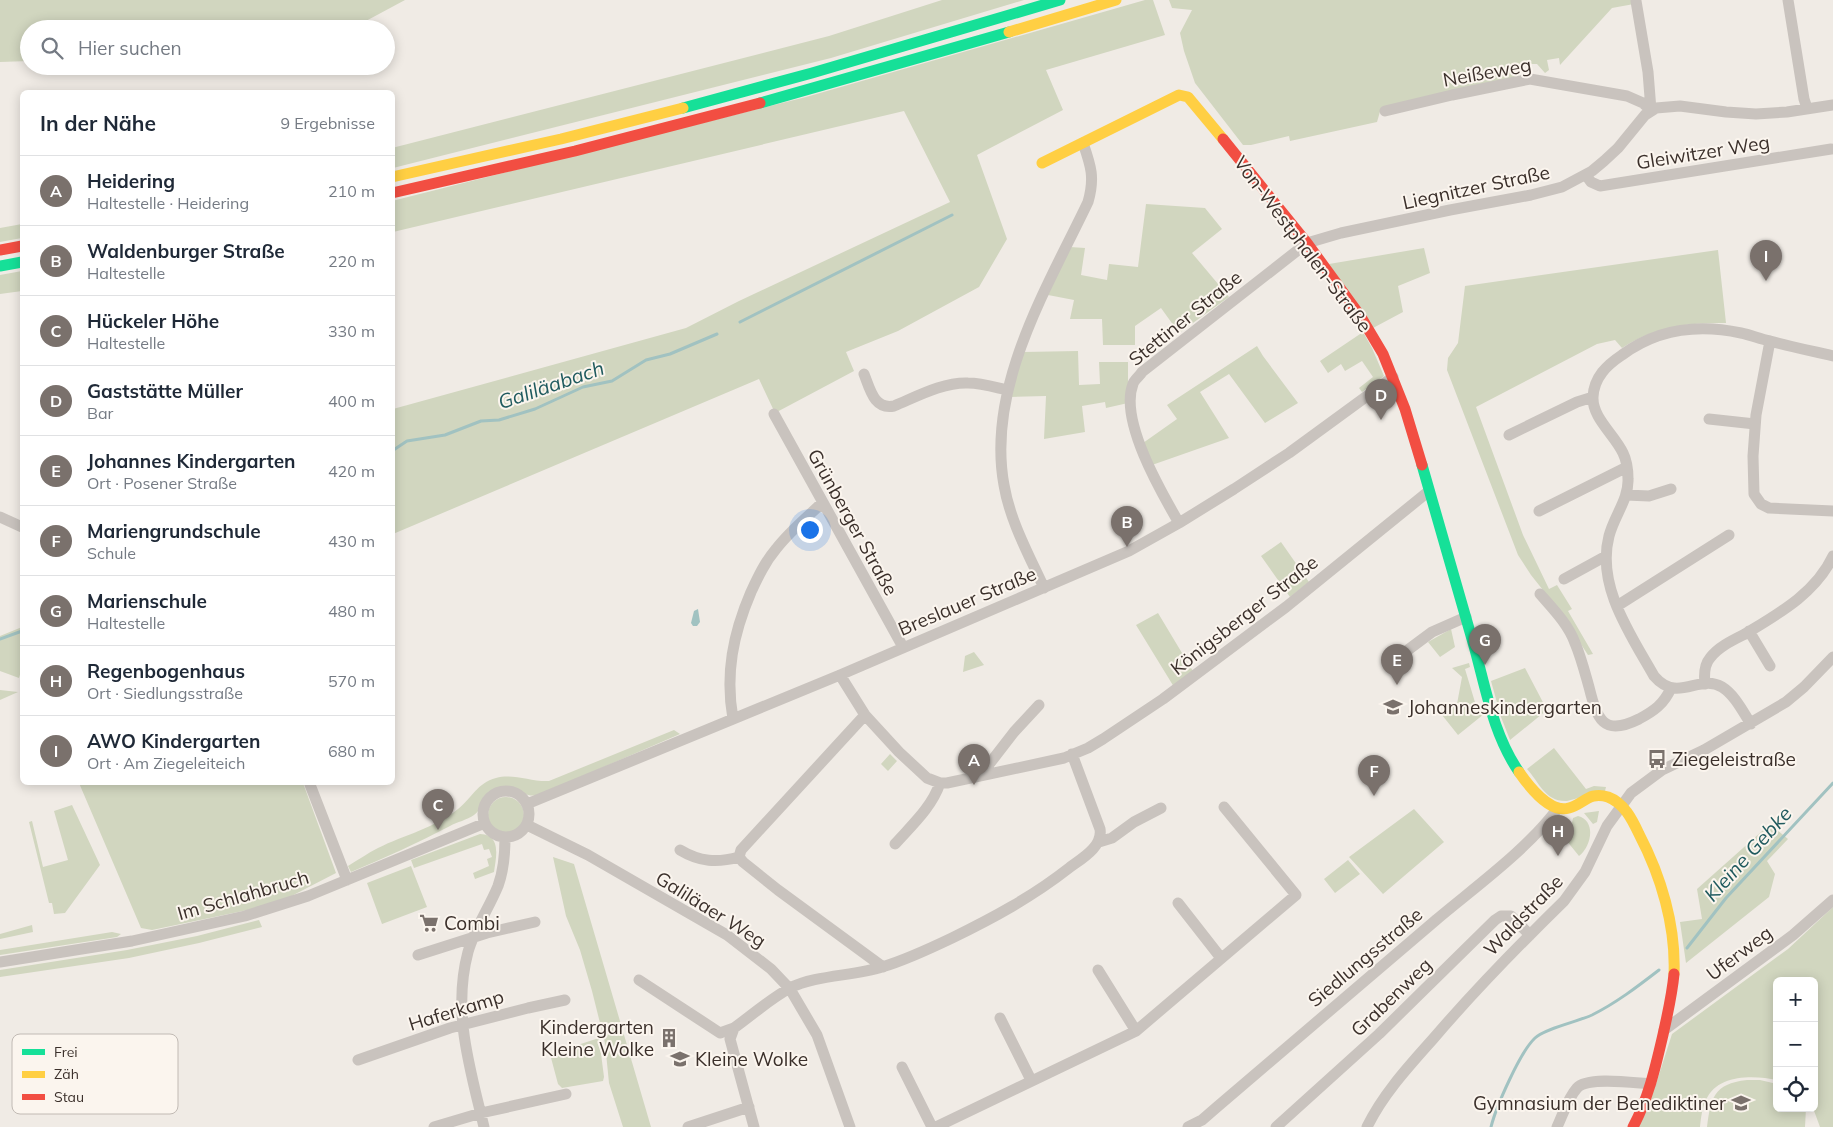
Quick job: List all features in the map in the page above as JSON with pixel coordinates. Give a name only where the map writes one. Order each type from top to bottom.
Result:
[{"type":"main road","points":[[395,176],[554,140],[705,102],[1060,0]]},
{"type":"main road","points":[[395,191],[558,156],[719,114],[854,78],[1116,0]]},
{"type":"main road","name":"Von-Westphalen-Straße","points":[[1083,143],[1173,98],[1184,96],[1191,100],[1307,243],[1375,339],[1393,377],[1405,409],[1494,720],[1506,750],[1519,773],[1546,802],[1558,808]]},
{"type":"main road","points":[[1042,163],[1083,143]]},
{"type":"main road","points":[[0,250],[20,246]]},
{"type":"main road","points":[[0,266],[20,262]]},
{"type":"main road","points":[[1558,808],[1571,808],[1588,797],[1596,795],[1610,798],[1621,805],[1647,849],[1667,906],[1674,972],[1671,996],[1651,1084],[1641,1112],[1633,1127]]},
{"type":"street","points":[[1636,0],[1648,72],[1651,110],[1661,106],[1674,105],[1756,114],[1833,105]]},
{"type":"street","points":[[1788,0],[1807,108]]},
{"type":"street","name":"Neißeweg","points":[[1385,111],[1461,92],[1530,79],[1627,96],[1643,103],[1651,110]]},
{"type":"street","name":"Liegnitzer Straße","points":[[1307,243],[1319,238],[1544,192],[1562,186],[1598,167],[1618,148],[1651,110]]},
{"type":"street","points":[[1044,588],[1016,526],[1004,486],[1002,466],[1003,418],[1007,390],[1024,337],[1092,190],[1093,176],[1083,143]]},
{"type":"street","name":"Gleiwitzer Weg","points":[[1586,174],[1592,182],[1600,186],[1831,149]]},
{"type":"street","name":"Stettiner Straße","points":[[1179,523],[1158,486],[1139,443],[1131,409],[1133,384],[1142,372],[1307,243]]},
{"type":"street","points":[[1751,724],[1729,693],[1719,686],[1705,684],[1671,688],[1661,684],[1654,676],[1617,606],[1608,578],[1606,556],[1610,531],[1626,494],[1628,481],[1627,467],[1620,448],[1599,416],[1593,397],[1603,370],[1616,359],[1633,347],[1653,337],[1685,329],[1718,329],[1742,333],[1833,356]]},
{"type":"street","points":[[1770,341],[1755,424],[1753,483],[1756,498],[1760,504],[1775,508],[1833,511]]},
{"type":"street","points":[[864,374],[876,403],[885,408],[942,387],[960,383],[971,383],[1007,390]]},
{"type":"street","name":"Breslauer Straße","points":[[527,804],[733,720],[1129,551],[1179,523],[1289,453],[1393,377]]},
{"type":"street","points":[[1509,435],[1577,402],[1593,397]]},
{"type":"street","name":"Grünberger Straße","points":[[774,414],[903,647]]},
{"type":"street","points":[[1709,419],[1755,424]]},
{"type":"street","points":[[1539,511],[1627,467]]},
{"type":"street","points":[[1626,494],[1649,496],[1671,489]]},
{"type":"street","name":"Königsberger Straße","points":[[940,783],[1054,760],[1072,754],[1103,739],[1208,667],[1286,608],[1429,491]]},
{"type":"street","points":[[733,720],[729,673],[731,651],[746,605],[765,563],[775,549],[788,534],[822,503]]},
{"type":"street","points":[[0,517],[20,526]]},
{"type":"street","points":[[1617,606],[1729,534]]},
{"type":"street","points":[[1564,579],[1606,556]]},
{"type":"street","points":[[1705,684],[1705,667],[1710,658],[1726,645],[1799,598],[1821,574],[1833,556]]},
{"type":"street","points":[[1540,594],[1558,616],[1573,639],[1594,707],[1602,721],[1612,726],[1620,726],[1639,719],[1661,705],[1671,688]]},
{"type":"street","points":[[1389,664],[1432,632],[1466,617]]},
{"type":"street","points":[[1749,631],[1770,666]]},
{"type":"street","name":"Waldstraße","points":[[1367,1127],[1383,1099],[1470,996],[1564,902],[1576,886],[1607,826],[1631,792],[1662,770],[1704,750],[1751,724],[1796,695],[1833,657]]},
{"type":"street","points":[[840,675],[864,715],[919,772],[927,778],[940,783],[930,803],[895,844]]},
{"type":"street","points":[[980,776],[1014,732],[1039,705]]},
{"type":"street","points":[[739,857],[741,850],[864,715]]},
{"type":"street","points":[[1072,754],[1100,829],[1099,842]]},
{"type":"street","points":[[311,785],[347,880]]},
{"type":"street","points":[[510,791],[515,793],[527,804],[529,814],[527,825],[518,834],[505,837],[492,833],[484,823],[484,807],[490,798],[499,792],[510,791]]},
{"type":"street","points":[[936,1127],[1136,1031],[1296,895],[1224,807]]},
{"type":"street","points":[[639,980],[720,1033],[724,1033],[734,1028],[790,988],[807,982],[883,967],[933,947],[1010,909],[1049,884],[1099,842],[1112,838],[1134,822],[1161,808]]},
{"type":"street","name":"Siedlungsstraße","points":[[1188,1127],[1203,1123],[1539,832],[1558,808]]},
{"type":"street","name":"Im Schlahbruch","points":[[0,962],[132,941],[204,926],[285,904],[484,823]]},
{"type":"street","name":"Galiläaer Weg","points":[[527,825],[588,854],[727,935],[758,957],[790,988],[817,1035],[850,1127]]},
{"type":"street","points":[[484,1127],[462,1025],[462,984],[473,938],[504,866],[505,837]]},
{"type":"street","points":[[680,850],[695,858],[710,861],[722,861],[739,857]]},
{"type":"street","points":[[739,857],[778,890],[883,967]]},
{"type":"street","name":"Uferweg","points":[[1664,1030],[1793,935],[1833,900]]},
{"type":"street","points":[[1178,903],[1221,958]]},
{"type":"street","name":"Grabenweg","points":[[1276,1127],[1379,1034],[1499,917],[1511,916],[1530,935]]},
{"type":"street","points":[[418,956],[473,938],[535,922]]},
{"type":"street","points":[[1098,970],[1136,1031]]},
{"type":"street","name":"Haferkamp","points":[[358,1060],[462,1025],[565,1000]]},
{"type":"street","points":[[1000,1018],[1031,1080]]},
{"type":"street","points":[[734,1028],[730,1039],[754,1127]]},
{"type":"street","points":[[902,1067],[932,1127]]},
{"type":"street","points":[[1557,1127],[1572,1095],[1583,1083],[1596,1081],[1651,1084]]},
{"type":"street","points":[[434,1127],[480,1113],[566,1094]]},
{"type":"street","points":[[688,1127],[749,1107]]},
{"type":"green space","points":[[0,0],[405,0],[368,20],[20,20],[20,61],[0,62]]},
{"type":"green space","points":[[942,0],[1024,0],[831,58],[395,167],[395,147],[829,36]]},
{"type":"green space","points":[[1145,0],[1153,0],[1165,35],[1046,70],[1063,110],[977,155],[1007,239],[979,287],[898,331],[846,352],[854,371],[775,413],[759,379],[395,533],[395,408],[686,328],[739,301],[950,202],[904,111],[395,232],[395,200],[806,97]]},
{"type":"green space","points":[[1169,0],[1633,0],[1634,4],[1612,8],[1560,65],[1559,58],[1547,60],[1549,70],[1545,73],[1537,64],[1518,64],[1519,77],[1381,108],[1377,122],[1290,141],[1289,136],[1251,145],[1243,145],[1195,83],[1180,33],[1192,10],[1172,8]]},
{"type":"green space","points":[[1146,204],[1205,208],[1222,229],[1192,253],[1229,297],[1179,333],[1161,308],[1135,326],[1135,345],[1103,345],[1102,319],[1070,319],[1074,300],[1048,295],[1070,247],[1085,248],[1081,275],[1107,280],[1109,264],[1138,267]]},
{"type":"green space","points":[[20,224],[20,238],[0,242],[0,228]]},
{"type":"green space","points":[[1424,248],[1430,273],[1398,286],[1403,312],[1373,328],[1329,264]]},
{"type":"green space","points":[[1718,250],[1726,323],[1672,327],[1647,335],[1622,348],[1615,340],[1597,344],[1476,407],[1523,535],[1549,589],[1557,585],[1572,609],[1568,611],[1593,654],[1588,655],[1558,609],[1518,555],[1447,370],[1448,358],[1458,343],[1465,286]]},
{"type":"green space","points":[[20,271],[20,291],[0,294],[0,275]]},
{"type":"green space","points":[[1363,332],[1384,376],[1362,392],[1359,388],[1373,377],[1362,361],[1345,371],[1341,364],[1328,373],[1320,361]]},
{"type":"green space","points":[[1257,346],[1298,403],[1265,423],[1229,374],[1200,392],[1229,438],[1152,465],[1143,443],[1177,419],[1167,405]]},
{"type":"green space","points":[[1078,351],[1079,385],[1100,384],[1099,362],[1128,362],[1128,403],[1106,408],[1105,402],[1082,406],[1085,432],[1044,439],[1046,396],[1010,397],[1023,352]]},
{"type":"green space","points":[[1281,542],[1309,582],[1290,597],[1261,556]]},
{"type":"green space","points":[[1158,613],[1194,673],[1174,687],[1136,625]]},
{"type":"green space","points":[[20,628],[19,678],[0,671],[0,636]]},
{"type":"green space","points":[[1451,629],[1455,647],[1440,657],[1428,642]]},
{"type":"green space","points":[[974,652],[984,665],[963,672],[965,656]]},
{"type":"green space","points":[[1469,663],[1470,667],[1465,669],[1477,709],[1482,708],[1484,714],[1458,735],[1442,715],[1457,704],[1462,677],[1452,668]]},
{"type":"green space","points":[[1525,668],[1547,710],[1510,740],[1501,717],[1491,681]]},
{"type":"green space","points":[[0,690],[18,692],[0,700]]},
{"type":"green space","points":[[674,730],[680,734],[539,795],[528,795],[501,787],[495,789],[471,817],[351,872],[348,866],[388,843],[449,816],[489,780],[509,776],[549,781]]},
{"type":"green space","points":[[1554,748],[1586,789],[1594,786],[1606,787],[1605,791],[1567,801],[1548,795],[1527,769]]},
{"type":"green space","points":[[890,754],[897,761],[888,771],[881,764]]},
{"type":"green space","points":[[80,785],[304,785],[336,873],[276,904],[152,930],[141,928]]},
{"type":"green space","points":[[506,797],[519,802],[524,815],[519,828],[506,833],[493,828],[488,815],[493,802]]},
{"type":"green space","points":[[72,805],[100,865],[65,913],[54,914],[52,903],[49,903],[29,822],[32,821],[43,867],[68,860],[54,811]]},
{"type":"green space","points":[[1414,809],[1444,842],[1383,894],[1349,857]]},
{"type":"green space","points":[[1599,811],[1597,822],[1593,824],[1584,813]]},
{"type":"green space","points":[[1578,816],[1588,823],[1590,828],[1587,847],[1579,856],[1562,835],[1571,828],[1573,818]]},
{"type":"green space","points":[[1770,824],[1788,839],[1767,861],[1775,874],[1769,897],[1686,963],[1680,922],[1702,919],[1697,889]]},
{"type":"green space","points":[[480,834],[492,838],[495,843],[494,872],[475,879],[473,873],[489,866],[487,859],[492,857],[489,849],[484,850],[482,844],[414,868],[411,860]]},
{"type":"green space","points":[[553,857],[574,864],[651,1127],[623,1127],[609,1083],[605,1043],[592,991],[580,950],[566,916]]},
{"type":"green space","points":[[1348,860],[1360,874],[1335,893],[1324,879]]},
{"type":"green space","points":[[411,866],[427,907],[382,924],[367,883]]},
{"type":"green space","points":[[1833,907],[1833,1127],[1820,1127],[1814,1112],[1818,1112],[1818,977],[1773,977],[1773,1079],[1758,1077],[1737,1078],[1718,1085],[1711,1091],[1706,1100],[1700,1127],[1637,1127],[1656,1084],[1672,1034],[1788,949]]},
{"type":"green space","points":[[259,920],[262,927],[199,943],[129,958],[0,977],[0,970],[127,950],[197,936]]},
{"type":"green space","points":[[32,925],[33,932],[0,939],[0,934]]},
{"type":"green space","points":[[112,932],[121,934],[117,937],[0,955],[0,950]]},
{"type":"green space","points":[[599,1038],[603,1081],[562,1088],[558,1084],[550,1054]]},
{"type":"green space","name":"Gymnasium der Benediktiner","points":[[1760,1080],[1773,1083],[1773,1112],[1806,1112],[1805,1127],[1707,1127],[1712,1100],[1720,1089],[1736,1082]]},
{"type":"water","points":[[698,609],[700,622],[697,626],[693,626],[691,623],[694,611]]},
{"type":"waterway","name":"Galiläabach","points":[[740,322],[952,215]]},
{"type":"waterway","name":"Galiläabach","points":[[395,449],[407,441],[445,435],[481,421],[499,420],[535,409],[583,387],[612,381],[646,360],[670,354],[717,334]]},
{"type":"waterway","name":"Galiläabach","points":[[0,639],[20,632]]},
{"type":"waterway","name":"Kleine Gebke","points":[[1687,948],[1726,898],[1833,783]]},
{"type":"waterway","name":"Kleine Gebke","points":[[1491,1127],[1509,1080],[1522,1055],[1535,1038],[1546,1031],[1592,1015],[1626,994],[1659,970]]},
{"type":"traffic: fast","points":[[683,108],[812,73],[1060,0]]},
{"type":"traffic: fast","points":[[760,103],[1009,32]]},
{"type":"traffic: fast","points":[[0,266],[20,262]]},
{"type":"traffic: fast","points":[[1422,465],[1496,727],[1519,772]]},
{"type":"traffic: slow","points":[[1009,32],[1116,0]]},
{"type":"traffic: slow","points":[[1042,163],[1179,95],[1188,97],[1223,139]]},
{"type":"traffic: slow","points":[[395,176],[561,139],[683,108]]},
{"type":"traffic: slow","points":[[1519,772],[1540,797],[1554,807],[1569,808],[1591,797],[1601,796],[1608,797],[1619,803],[1627,812],[1647,850],[1666,902],[1670,920],[1674,974]]},
{"type":"traffic: jam","points":[[395,192],[575,151],[760,103]]},
{"type":"traffic: jam","points":[[1223,139],[1307,243],[1361,317],[1383,354],[1405,409],[1422,465]]},
{"type":"traffic: jam","points":[[0,250],[20,246]]},
{"type":"traffic: jam","points":[[1633,1127],[1643,1106],[1654,1073],[1674,974]]},
{"type":"place","name":"AWO Kindergarten","points":[[1766,281]]},
{"type":"place","name":"Gaststätte Müller","points":[[1381,420]]},
{"type":"place","name":"Waldenburger Straße","points":[[1127,547]]},
{"type":"place","name":"Marienschule","points":[[1485,665]]},
{"type":"place","name":"Johannes Kindergarten","points":[[1397,685]]},
{"type":"place","name":"Johanneskindergarten","points":[[1393,707]]},
{"type":"place","name":"Ziegeleistraße","points":[[1657,759]]},
{"type":"place","name":"Heidering","points":[[974,785]]},
{"type":"place","name":"Mariengrundschule","points":[[1374,796]]},
{"type":"place","name":"Hückeler Höhe","points":[[438,830]]},
{"type":"place","name":"Regenbogenhaus","points":[[1558,856]]},
{"type":"place","name":"Combi","points":[[429,923]]},
{"type":"place","name":"Kindergarten Kleine Wolke","points":[[669,1038]]},
{"type":"place","name":"Kleine Wolke","points":[[680,1059]]},
{"type":"place","name":"Gymnasium der Benediktiner","points":[[1741,1103]]}]
